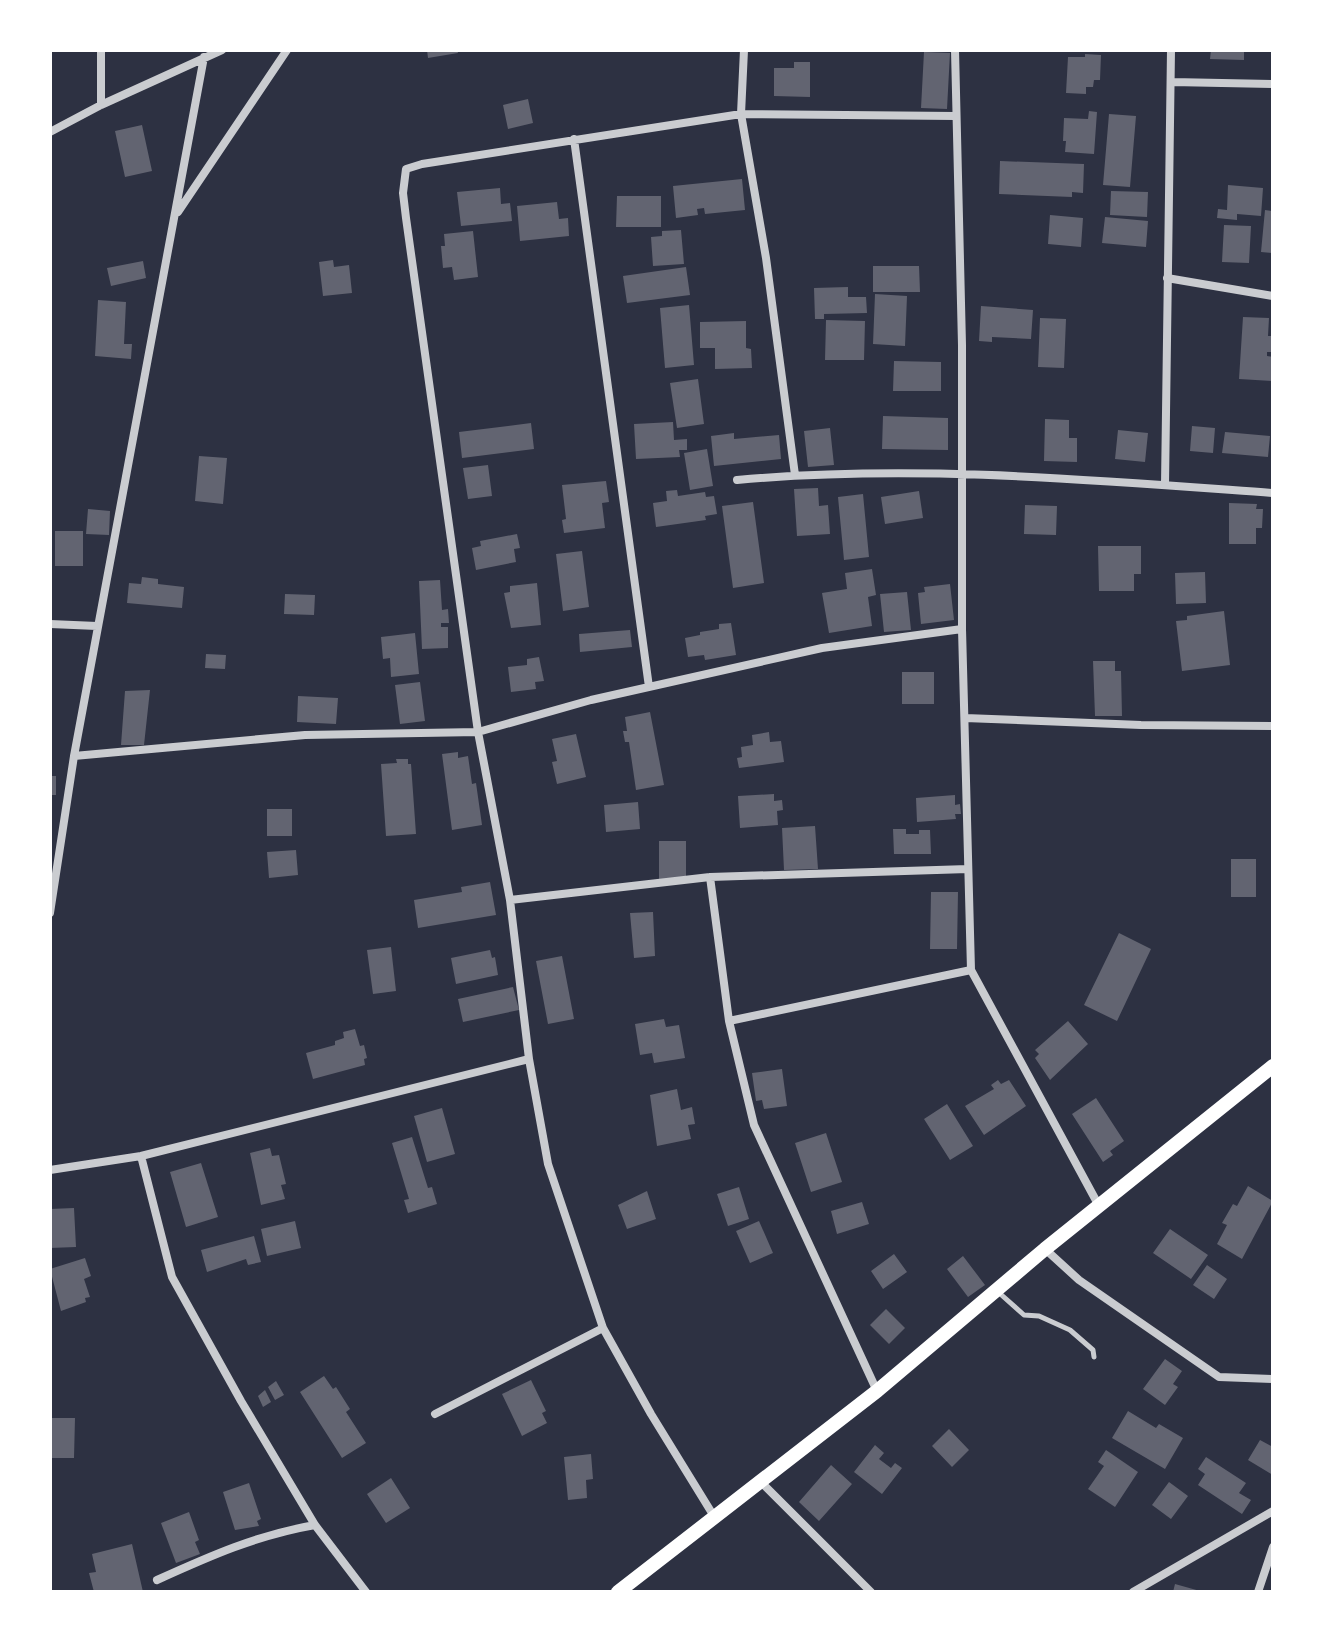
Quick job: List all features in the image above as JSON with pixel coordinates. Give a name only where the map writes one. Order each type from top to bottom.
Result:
[{"type":"main road","points":[[618,1592],[877,1391],[1045,1249],[1273,1066]]},
{"type":"street","points":[[101,50],[101,105]]},
{"type":"street","points":[[50,132],[101,105],[222,50]]},
{"type":"street","points":[[174,217],[287,50]]},
{"type":"street","points":[[744,50],[741,114],[766,258],[795,475]]},
{"type":"street","points":[[955,50],[962,345],[962,629],[971,970],[1099,1206]]},
{"type":"street","points":[[1165,485],[1171,50]]},
{"type":"street","points":[[50,913],[97,626],[204,57]]},
{"type":"street","points":[[1172,82],[1273,84]]},
{"type":"street","points":[[715,1518],[603,1328],[548,1164],[529,1059],[510,900],[478,732],[406,218],[403,177],[411,166],[741,114],[956,116]]},
{"type":"street","points":[[574,139],[649,687]]},
{"type":"street","points":[[1167,278],[1273,296]]},
{"type":"street","points":[[737,480],[795,475],[961,473],[1273,493]]},
{"type":"street","points":[[50,624],[97,626]]},
{"type":"street","points":[[74,756],[305,735],[478,732],[591,700],[822,648],[962,629]]},
{"type":"street","points":[[965,718],[1141,725],[1273,726]]},
{"type":"street","points":[[510,900],[710,877],[968,869]]},
{"type":"street","points":[[710,877],[729,1021],[754,1125],[877,1391]]},
{"type":"street","points":[[729,1021],[971,970]]},
{"type":"street","points":[[50,1170],[141,1156],[529,1059]]},
{"type":"street","points":[[141,1156],[172,1277],[315,1525],[366,1592]]},
{"type":"street","points":[[1045,1249],[1079,1280],[1219,1377],[1273,1379]]},
{"type":"street","points":[[435,1414],[603,1328]]},
{"type":"street","points":[[761,1482],[871,1592]]},
{"type":"street","points":[[1133,1592],[1273,1511]]},
{"type":"street","points":[[157,1580],[236,1545],[284,1530],[315,1525]]},
{"type":"street","points":[[1258,1592],[1273,1547]]},
{"type":"lane","points":[[996,1290],[1024,1315],[1039,1316],[1070,1330],[1093,1350],[1094,1357]]},
{"type":"building","points":[[427,50],[457,50],[458,53],[428,58]]},
{"type":"building","points":[[1211,50],[1244,50],[1244,60],[1210,59]]},
{"type":"building","points":[[924,52],[950,53],[947,109],[921,108]]},
{"type":"building","points":[[1085,54],[1101,55],[1100,80],[1094,80],[1093,87],[1086,87],[1086,94],[1066,93],[1068,57],[1085,57]]},
{"type":"building","points":[[794,62],[810,62],[810,97],[774,96],[774,68],[794,68]]},
{"type":"building","points":[[528,99],[533,123],[508,129],[503,105]]},
{"type":"building","points":[[1089,111],[1097,112],[1094,154],[1065,152],[1064,118],[1088,119]]},
{"type":"building","points":[[1109,114],[1136,116],[1130,187],[1103,185]]},
{"type":"building","points":[[142,125],[152,171],[125,177],[115,131]]},
{"type":"building","points":[[1000,161],[1084,164],[1083,193],[1072,192],[1072,197],[999,194]]},
{"type":"building","points":[[742,179],[745,210],[705,214],[704,208],[697,209],[698,215],[676,218],[673,186]]},
{"type":"building","points":[[1228,185],[1263,188],[1261,216],[1237,214],[1237,220],[1217,218],[1218,209],[1227,210]]},
{"type":"building","points":[[500,188],[501,204],[510,203],[512,221],[461,226],[457,192]]},
{"type":"building","points":[[1111,191],[1148,192],[1147,217],[1110,215]]},
{"type":"building","points":[[617,196],[661,196],[661,227],[616,227]]},
{"type":"building","points":[[557,202],[559,219],[568,218],[569,236],[520,241],[517,206]]},
{"type":"building","points":[[1265,210],[1273,211],[1273,253],[1261,252]]},
{"type":"building","points":[[1050,215],[1083,218],[1081,247],[1048,244]]},
{"type":"building","points":[[1105,217],[1148,221],[1146,247],[1102,243]]},
{"type":"building","points":[[1224,225],[1251,226],[1249,263],[1222,262]]},
{"type":"building","points":[[681,230],[684,264],[653,266],[651,237],[662,236],[662,231]]},
{"type":"building","points":[[473,231],[478,277],[454,280],[452,267],[443,268],[441,246],[445,246],[444,234]]},
{"type":"building","points":[[333,260],[334,267],[349,265],[352,293],[323,296],[319,262]]},
{"type":"building","points":[[143,261],[146,278],[111,286],[107,268]]},
{"type":"building","points":[[873,266],[919,266],[920,292],[873,292]]},
{"type":"building","points":[[686,267],[690,295],[627,303],[623,276]]},
{"type":"building","points":[[848,287],[848,297],[866,297],[867,313],[824,314],[824,319],[815,319],[814,288]]},
{"type":"building","points":[[875,294],[907,296],[905,346],[873,344]]},
{"type":"building","points":[[98,300],[126,302],[124,344],[132,344],[131,359],[95,356]]},
{"type":"building","points":[[689,305],[694,365],[665,368],[660,308]]},
{"type":"building","points":[[981,306],[1033,310],[1031,339],[992,337],[992,342],[979,341]]},
{"type":"building","points":[[1243,317],[1269,318],[1268,336],[1273,336],[1271,352],[1267,352],[1267,356],[1273,357],[1273,381],[1239,379]]},
{"type":"building","points":[[1040,318],[1066,319],[1064,368],[1038,367]]},
{"type":"building","points":[[826,320],[865,321],[864,360],[825,360]]},
{"type":"building","points":[[746,321],[746,348],[751,349],[752,368],[715,369],[715,348],[700,348],[700,322]]},
{"type":"building","points":[[894,361],[941,362],[941,391],[893,391]]},
{"type":"building","points":[[698,379],[704,424],[677,428],[670,383]]},
{"type":"building","points":[[883,416],[948,418],[948,450],[882,449]]},
{"type":"building","points":[[1045,419],[1069,420],[1069,438],[1077,438],[1077,462],[1044,461]]},
{"type":"building","points":[[673,422],[674,440],[687,439],[687,450],[679,450],[680,457],[636,459],[634,424]]},
{"type":"building","points":[[531,423],[534,449],[462,458],[459,432]]},
{"type":"building","points":[[1192,426],[1215,428],[1213,453],[1190,451]]},
{"type":"building","points":[[830,428],[834,465],[808,467],[804,431]]},
{"type":"building","points":[[1118,430],[1148,433],[1145,462],[1115,459]]},
{"type":"building","points":[[1225,432],[1270,436],[1268,457],[1222,453]]},
{"type":"building","points":[[734,433],[734,439],[779,435],[781,459],[714,466],[711,436]]},
{"type":"building","points":[[707,449],[713,486],[690,490],[684,453]]},
{"type":"building","points":[[199,456],[227,458],[223,504],[195,501]]},
{"type":"building","points":[[488,465],[492,496],[468,499],[463,468]]},
{"type":"building","points":[[606,481],[609,502],[602,503],[605,528],[564,533],[562,520],[566,519],[562,485]]},
{"type":"building","points":[[818,488],[819,506],[828,505],[830,534],[797,536],[794,489]]},
{"type":"building","points":[[677,490],[678,496],[705,492],[706,497],[714,496],[717,514],[705,516],[706,520],[656,527],[653,503],[667,501],[666,491]]},
{"type":"building","points":[[919,491],[923,518],[885,524],[881,497]]},
{"type":"building","points":[[863,494],[869,557],[844,560],[838,497]]},
{"type":"building","points":[[753,502],[764,583],[733,588],[722,506]]},
{"type":"building","points":[[1229,503],[1257,504],[1256,509],[1263,509],[1262,528],[1256,528],[1256,544],[1229,544]]},
{"type":"building","points":[[1025,505],[1057,506],[1056,535],[1024,534]]},
{"type":"building","points":[[88,509],[110,511],[109,535],[86,534]]},
{"type":"building","points":[[55,531],[83,531],[83,566],[55,566]]},
{"type":"building","points":[[517,534],[520,548],[514,549],[516,562],[476,570],[472,548],[481,546],[480,541]]},
{"type":"building","points":[[1098,546],[1141,546],[1141,574],[1134,574],[1134,591],[1099,591]]},
{"type":"building","points":[[582,551],[589,607],[563,611],[556,554]]},
{"type":"building","points":[[872,569],[876,595],[868,597],[872,626],[829,633],[822,593],[847,589],[845,573]]},
{"type":"building","points":[[1205,572],[1206,603],[1176,604],[1175,573]]},
{"type":"building","points":[[142,577],[158,579],[158,584],[184,587],[182,608],[127,603],[129,583],[141,584]]},
{"type":"building","points":[[440,580],[442,610],[448,609],[449,623],[441,623],[441,627],[448,627],[448,648],[422,649],[419,581]]},
{"type":"building","points":[[537,583],[541,625],[511,628],[504,593],[510,592],[510,586]]},
{"type":"building","points":[[950,584],[954,620],[921,624],[918,593],[925,592],[924,587]]},
{"type":"building","points":[[907,592],[911,630],[884,632],[880,594]]},
{"type":"building","points":[[285,594],[315,595],[314,615],[284,614]]},
{"type":"building","points":[[1224,611],[1230,665],[1182,671],[1176,621],[1187,620],[1187,616]]},
{"type":"building","points":[[731,623],[736,655],[705,660],[704,655],[688,657],[685,638],[719,629],[719,624]]},
{"type":"building","points":[[630,630],[632,647],[580,652],[579,634]]},
{"type":"building","points":[[415,633],[419,674],[391,677],[390,658],[383,659],[381,637]]},
{"type":"building","points":[[206,654],[226,655],[225,669],[205,668]]},
{"type":"building","points":[[539,657],[544,681],[535,682],[536,689],[511,692],[508,667],[527,665],[527,659]]},
{"type":"building","points":[[1093,661],[1115,661],[1115,671],[1121,671],[1122,716],[1095,716]]},
{"type":"building","points":[[902,672],[934,672],[934,704],[902,704]]},
{"type":"building","points":[[420,682],[425,721],[400,724],[395,685]]},
{"type":"building","points":[[150,690],[144,745],[121,745],[125,691]]},
{"type":"building","points":[[298,696],[338,698],[336,724],[297,722]]},
{"type":"building","points":[[650,712],[664,785],[636,790],[629,742],[625,742],[623,731],[627,731],[625,717]]},
{"type":"building","points":[[769,732],[770,742],[781,741],[784,762],[739,768],[737,758],[742,757],[741,747],[753,745],[752,735]]},
{"type":"building","points":[[576,734],[586,777],[557,784],[552,762],[557,761],[552,739]]},
{"type":"building","points":[[458,752],[458,758],[468,756],[472,784],[476,783],[482,825],[452,830],[442,754]]},
{"type":"building","points":[[396,759],[408,759],[408,764],[411,764],[416,834],[386,836],[381,764],[397,763]]},
{"type":"building","points":[[50,776],[56,776],[56,795],[50,795]]},
{"type":"building","points":[[774,794],[774,801],[782,800],[783,810],[777,811],[778,825],[740,828],[738,796]]},
{"type":"building","points":[[955,795],[955,805],[960,804],[961,814],[955,814],[956,819],[917,822],[916,798]]},
{"type":"building","points":[[638,802],[640,829],[606,832],[604,805]]},
{"type":"building","points":[[267,809],[292,809],[292,836],[267,836]]},
{"type":"building","points":[[815,826],[818,869],[784,870],[782,828]]},
{"type":"building","points":[[893,829],[906,829],[906,834],[930,830],[931,854],[894,854]]},
{"type":"building","points":[[659,841],[686,841],[686,879],[659,879]]},
{"type":"building","points":[[296,850],[298,875],[269,878],[267,852]]},
{"type":"building","points":[[1231,859],[1256,859],[1256,897],[1231,897]]},
{"type":"building","points":[[490,882],[496,915],[418,928],[414,900],[462,892],[461,887]]},
{"type":"building","points":[[931,892],[958,892],[957,949],[930,949]]},
{"type":"building","points":[[653,912],[655,956],[634,958],[630,913]]},
{"type":"building","points":[[1119,933],[1151,949],[1117,1021],[1084,1005]]},
{"type":"building","points":[[391,947],[396,991],[373,994],[367,950]]},
{"type":"building","points":[[490,950],[492,958],[495,957],[498,975],[456,984],[451,958]]},
{"type":"building","points":[[562,956],[574,1019],[548,1024],[536,961]]},
{"type":"building","points":[[513,987],[519,1010],[463,1022],[458,999]]},
{"type":"building","points":[[664,1019],[666,1027],[679,1025],[685,1058],[654,1063],[652,1053],[640,1055],[635,1024]]},
{"type":"building","points":[[1068,1021],[1088,1044],[1050,1080],[1035,1058],[1039,1054],[1035,1050]]},
{"type":"building","points":[[355,1029],[360,1046],[364,1045],[365,1065],[313,1079],[306,1053],[335,1045],[335,1041],[344,1038],[343,1032]]},
{"type":"building","points":[[782,1069],[787,1106],[764,1109],[762,1100],[756,1101],[752,1073]]},
{"type":"building","points":[[998,1080],[1001,1084],[1009,1080],[1026,1106],[984,1135],[965,1106],[994,1089],[991,1085]]},
{"type":"building","points":[[677,1089],[681,1110],[692,1107],[695,1124],[688,1125],[691,1139],[657,1146],[650,1095]]},
{"type":"building","points":[[1096,1098],[1124,1141],[1110,1151],[1113,1155],[1103,1162],[1072,1114]]},
{"type":"building","points":[[947,1104],[973,1146],[950,1160],[924,1119]]},
{"type":"building","points":[[442,1108],[455,1154],[427,1162],[414,1116]]},
{"type":"building","points":[[826,1133],[842,1182],[811,1192],[795,1143]]},
{"type":"building","points":[[412,1137],[428,1188],[432,1187],[437,1204],[408,1213],[404,1200],[409,1199],[392,1143]]},
{"type":"building","points":[[270,1148],[272,1156],[279,1155],[286,1184],[281,1185],[285,1199],[261,1205],[250,1153]]},
{"type":"building","points":[[201,1163],[218,1217],[186,1227],[170,1172]]},
{"type":"building","points":[[1248,1186],[1273,1201],[1242,1259],[1217,1244],[1227,1225],[1222,1223],[1233,1204],[1237,1206]]},
{"type":"building","points":[[739,1187],[749,1219],[728,1226],[717,1194]]},
{"type":"building","points":[[647,1191],[656,1219],[627,1229],[618,1205]]},
{"type":"building","points":[[862,1202],[869,1224],[837,1234],[831,1211]]},
{"type":"building","points":[[74,1208],[76,1247],[50,1248],[50,1209]]},
{"type":"building","points":[[295,1221],[301,1248],[267,1256],[261,1229]]},
{"type":"building","points":[[759,1221],[773,1253],[750,1263],[736,1231]]},
{"type":"building","points":[[1170,1229],[1208,1255],[1191,1279],[1153,1253]]},
{"type":"building","points":[[254,1236],[261,1262],[248,1265],[246,1259],[207,1272],[201,1250]]},
{"type":"building","points":[[894,1254],[907,1272],[883,1289],[871,1271]]},
{"type":"building","points":[[963,1256],[985,1285],[968,1297],[947,1269]]},
{"type":"building","points":[[85,1258],[91,1276],[84,1279],[90,1297],[85,1298],[86,1302],[61,1311],[50,1269]]},
{"type":"building","points":[[1207,1265],[1227,1279],[1214,1299],[1193,1285]]},
{"type":"building","points":[[886,1309],[905,1328],[889,1344],[870,1325]]},
{"type":"building","points":[[1165,1359],[1182,1371],[1173,1384],[1178,1387],[1165,1405],[1143,1389]]},
{"type":"building","points":[[324,1376],[333,1389],[336,1387],[350,1409],[346,1412],[366,1443],[342,1458],[300,1392]]},
{"type":"building","points":[[531,1380],[546,1411],[542,1413],[547,1423],[522,1436],[502,1394]]},
{"type":"building","points":[[276,1381],[284,1395],[275,1400],[268,1387]]},
{"type":"building","points":[[265,1390],[271,1402],[263,1407],[258,1396]]},
{"type":"building","points":[[1128,1411],[1156,1428],[1159,1424],[1183,1438],[1165,1469],[1112,1438]]},
{"type":"building","points":[[50,1418],[75,1418],[74,1458],[50,1458]]},
{"type":"building","points":[[949,1429],[969,1450],[952,1467],[932,1446]]},
{"type":"building","points":[[1260,1440],[1273,1447],[1273,1475],[1248,1460]]},
{"type":"building","points":[[875,1445],[884,1453],[879,1459],[891,1468],[895,1463],[902,1468],[882,1494],[854,1472]]},
{"type":"building","points":[[1106,1450],[1138,1472],[1115,1507],[1088,1489],[1104,1466],[1098,1462]]},
{"type":"building","points":[[591,1454],[593,1479],[586,1480],[587,1498],[568,1500],[564,1457]]},
{"type":"building","points":[[1206,1457],[1246,1483],[1239,1493],[1251,1500],[1242,1514],[1198,1485],[1205,1474],[1198,1469]]},
{"type":"building","points":[[831,1465],[852,1484],[819,1521],[799,1502]]},
{"type":"building","points":[[391,1478],[410,1508],[386,1523],[367,1494]]},
{"type":"building","points":[[1169,1482],[1188,1496],[1171,1519],[1152,1505]]},
{"type":"building","points":[[249,1483],[261,1519],[257,1521],[259,1526],[235,1530],[223,1492]]},
{"type":"building","points":[[189,1512],[199,1540],[195,1542],[200,1554],[176,1563],[161,1523]]},
{"type":"building","points":[[132,1544],[143,1592],[94,1592],[89,1573],[96,1572],[92,1554]]},
{"type":"building","points":[[1175,1584],[1200,1591],[1200,1592],[1173,1592]]}]
